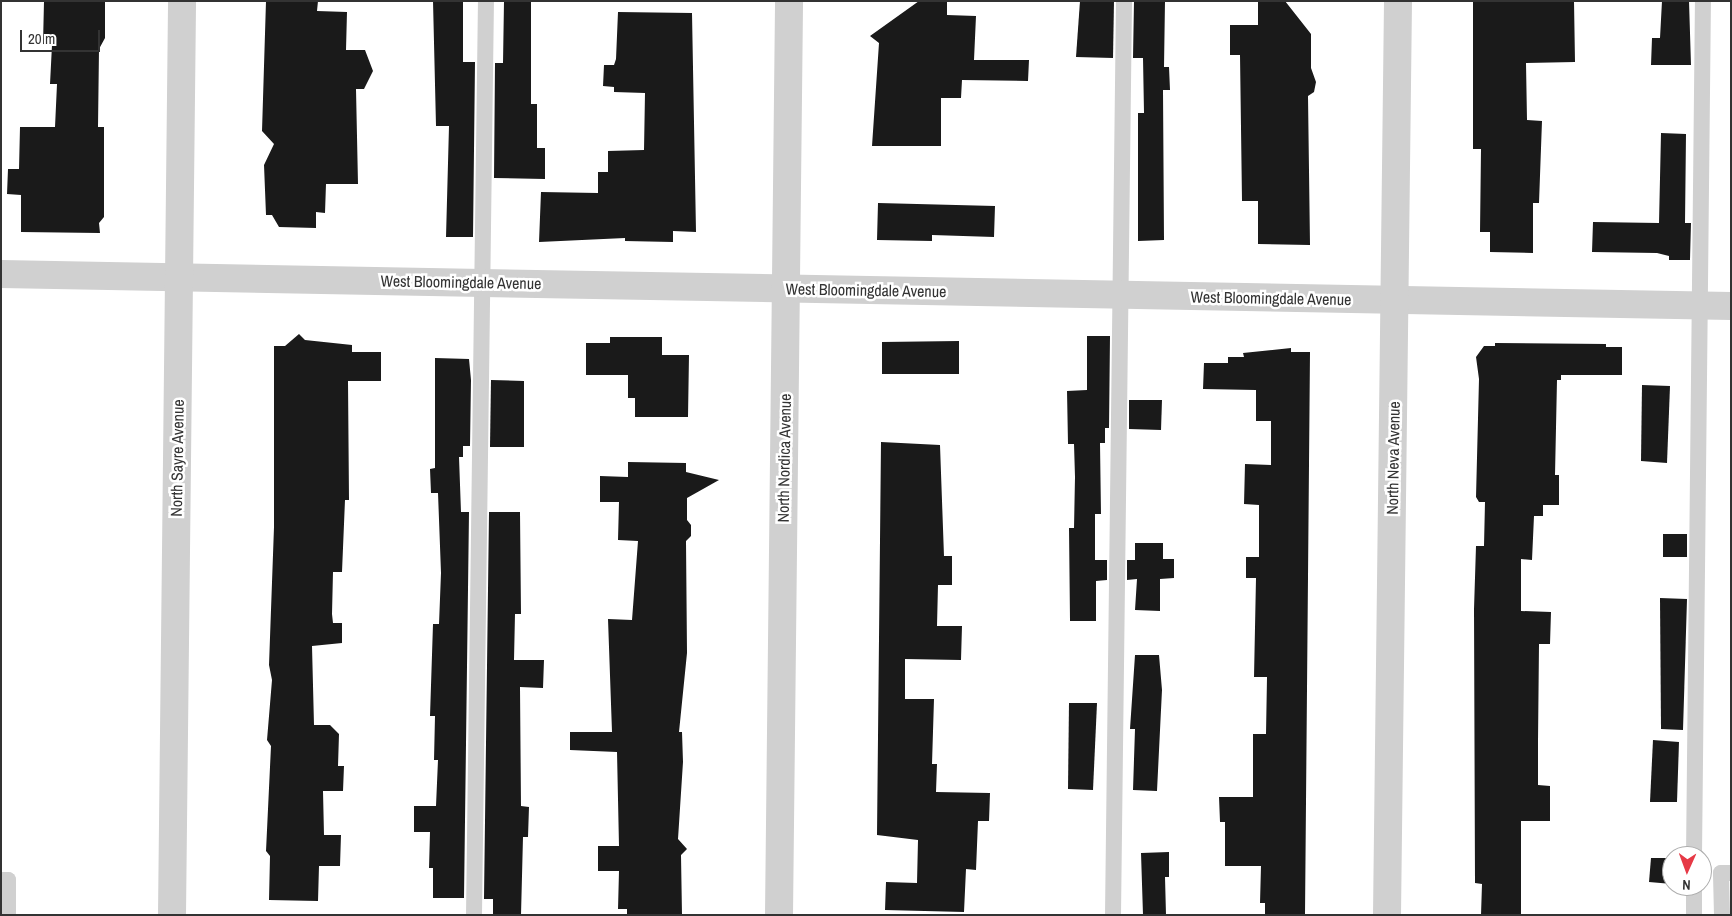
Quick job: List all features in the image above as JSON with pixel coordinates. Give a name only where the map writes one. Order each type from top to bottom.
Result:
[{"type":"street","name":"North Sayre Avenue","points":[[172,915],[182,1]]},
{"type":"street","name":"North Nordica Avenue","points":[[779,915],[789,1]]},
{"type":"street","name":"North Neva Avenue","points":[[1388,915],[1398,1]]},
{"type":"street","name":"West Bloomingdale Avenue","points":[[1,274],[1731,306]]},
{"type":"lane","points":[[474,915],[484,283],[486,1]]},
{"type":"lane","points":[[1113,915],[1124,1]]},
{"type":"lane","points":[[1694,846],[1703,1]]},
{"type":"lane","points":[[1722,915],[1721,873],[1731,873]]},
{"type":"lane","points":[[1,880],[8,880],[8,915]]},
{"type":"lane","points":[[1694,896],[1694,915]]},
{"type":"building","points":[[44,1],[105,1],[105,38],[99,49],[98,127],[104,127],[104,217],[99,223],[100,233],[21,232],[21,195],[7,194],[8,169],[19,169],[20,127],[55,127],[57,84],[50,84],[52,45],[43,44]]},
{"type":"building","points":[[266,1],[318,1],[317,11],[347,12],[346,50],[365,50],[373,71],[364,89],[356,89],[358,184],[326,184],[325,213],[316,212],[316,228],[279,227],[272,215],[266,215],[264,165],[274,144],[262,131]]},
{"type":"building","points":[[433,1],[463,2],[463,62],[475,62],[473,237],[446,237],[449,126],[436,126]]},
{"type":"building","points":[[504,1],[531,1],[531,104],[537,104],[537,148],[545,148],[545,179],[494,178],[495,63],[503,63]]},
{"type":"building","points":[[919,1],[947,1],[947,15],[976,16],[974,60],[1029,60],[1028,81],[962,80],[961,98],[941,98],[941,146],[872,146],[879,43],[870,36]]},
{"type":"building","points":[[1080,1],[1114,1],[1113,58],[1076,57]]},
{"type":"building","points":[[1134,1],[1165,1],[1164,67],[1169,67],[1170,90],[1163,90],[1164,240],[1138,241],[1138,113],[1144,113],[1143,58],[1133,58]]},
{"type":"building","points":[[1258,1],[1285,1],[1311,34],[1311,68],[1316,82],[1314,92],[1308,96],[1310,245],[1258,244],[1258,201],[1242,201],[1240,55],[1230,55],[1230,25],[1258,25]]},
{"type":"building","points":[[1473,1],[1574,1],[1575,62],[1526,63],[1527,120],[1542,121],[1539,203],[1533,203],[1533,253],[1490,252],[1490,232],[1480,232],[1481,149],[1473,149]]},
{"type":"building","points":[[1662,1],[1689,1],[1691,65],[1651,65],[1652,38],[1660,38]]},
{"type":"building","points":[[618,12],[692,13],[696,232],[673,231],[673,242],[625,241],[625,238],[539,242],[541,192],[598,193],[598,172],[608,172],[608,151],[644,150],[645,93],[614,92],[614,87],[603,86],[604,65],[614,65],[616,59]]},
{"type":"building","points":[[1661,133],[1686,134],[1685,223],[1691,223],[1690,260],[1669,260],[1669,256],[1657,253],[1592,252],[1593,222],[1659,223]]},
{"type":"building","points":[[878,203],[995,206],[994,237],[932,235],[932,241],[877,240]]},
{"type":"building","points":[[299,334],[305,340],[352,345],[352,352],[381,352],[381,381],[348,381],[349,500],[345,500],[342,572],[333,572],[332,614],[333,623],[342,623],[342,643],[312,646],[314,725],[330,725],[339,734],[338,766],[344,766],[343,791],[323,791],[324,835],[341,835],[340,866],[319,866],[318,901],[269,900],[270,856],[266,851],[271,746],[267,740],[272,680],[269,665],[274,527],[274,346],[285,346]]},
{"type":"building","points":[[1087,336],[1110,336],[1109,428],[1105,428],[1105,443],[1100,443],[1101,514],[1095,514],[1095,560],[1107,560],[1107,580],[1096,581],[1096,621],[1070,621],[1069,528],[1074,528],[1075,477],[1074,444],[1068,444],[1067,391],[1087,390]]},
{"type":"building","points":[[610,337],[662,337],[662,355],[689,355],[688,417],[635,417],[635,398],[628,398],[628,375],[586,375],[586,343],[610,343]]},
{"type":"building","points":[[959,341],[959,374],[882,374],[882,342]]},
{"type":"building","points":[[1495,343],[1606,344],[1606,347],[1622,347],[1622,375],[1561,375],[1561,380],[1557,380],[1555,475],[1559,475],[1559,505],[1543,505],[1543,516],[1534,516],[1532,560],[1521,559],[1521,611],[1551,612],[1550,644],[1539,644],[1538,741],[1538,785],[1550,786],[1550,821],[1521,821],[1521,915],[1481,915],[1482,884],[1475,883],[1474,609],[1476,546],[1484,546],[1485,502],[1479,502],[1476,497],[1479,379],[1476,357],[1484,346],[1495,346]]},
{"type":"building","points":[[1291,348],[1291,352],[1310,352],[1305,915],[1265,915],[1265,903],[1260,903],[1261,866],[1225,866],[1225,822],[1220,822],[1219,797],[1253,797],[1253,734],[1266,734],[1267,677],[1254,677],[1256,578],[1246,578],[1246,557],[1259,557],[1259,505],[1244,504],[1245,464],[1271,465],[1271,421],[1256,421],[1256,390],[1203,389],[1204,363],[1228,363],[1228,357],[1244,357],[1243,353]]},
{"type":"building","points":[[435,358],[469,359],[471,380],[470,446],[463,446],[463,457],[459,457],[461,512],[469,512],[464,898],[433,898],[433,868],[429,868],[430,832],[414,832],[414,806],[436,806],[438,760],[434,760],[435,716],[430,716],[433,624],[439,624],[441,573],[438,493],[431,493],[430,469],[435,468]]},
{"type":"building","points":[[491,380],[524,381],[524,447],[490,447]]},
{"type":"building","points":[[1642,385],[1670,386],[1667,463],[1641,461]]},
{"type":"building","points":[[1129,400],[1162,400],[1161,430],[1129,429]]},
{"type":"building","points":[[881,442],[940,445],[944,556],[952,556],[952,585],[938,585],[937,626],[962,626],[961,660],[905,659],[905,699],[934,699],[932,764],[937,764],[936,792],[990,793],[989,821],[978,821],[976,870],[966,869],[964,912],[885,910],[886,882],[917,883],[918,840],[877,835]]},
{"type":"building","points":[[628,462],[686,463],[686,472],[719,480],[687,498],[687,520],[691,525],[691,536],[686,541],[687,653],[679,732],[682,732],[683,762],[678,839],[687,849],[681,855],[682,915],[627,915],[627,909],[618,909],[619,871],[598,871],[598,846],[619,846],[617,752],[570,750],[570,732],[612,732],[608,619],[632,620],[638,541],[618,540],[619,502],[600,502],[600,476],[628,477]]},
{"type":"building","points":[[489,512],[520,512],[521,614],[515,614],[514,660],[544,660],[543,688],[520,687],[521,806],[529,807],[528,837],[523,837],[521,915],[493,915],[493,899],[484,899]]},
{"type":"building","points":[[1663,534],[1687,534],[1687,557],[1663,557]]},
{"type":"building","points":[[1135,543],[1163,543],[1163,559],[1174,559],[1174,578],[1160,579],[1160,611],[1135,610],[1137,579],[1127,580],[1127,560],[1135,560]]},
{"type":"building","points":[[1660,598],[1687,599],[1683,730],[1661,729]]},
{"type":"building","points":[[1135,655],[1159,655],[1162,690],[1157,791],[1133,790],[1135,729],[1130,729]]},
{"type":"building","points":[[1069,703],[1097,703],[1093,790],[1068,789]]},
{"type":"building","points":[[1653,740],[1679,742],[1677,802],[1650,802]]},
{"type":"building","points":[[1169,852],[1169,877],[1165,877],[1166,915],[1143,915],[1141,853]]},
{"type":"building","points":[[1651,858],[1662,858],[1662,883],[1649,882]]}]
